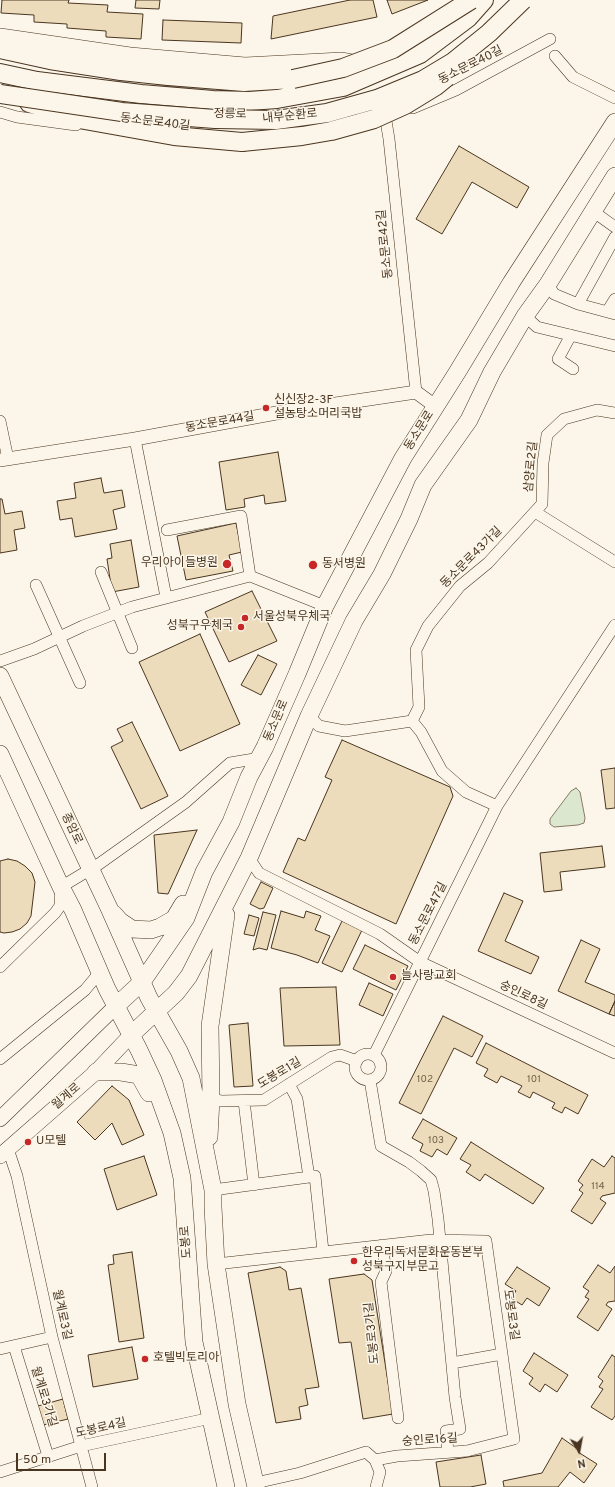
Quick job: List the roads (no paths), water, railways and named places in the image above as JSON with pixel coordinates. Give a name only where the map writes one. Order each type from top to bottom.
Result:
[{"type":"highway","points":[[0,49],[50,60],[121,71],[244,82],[293,79],[342,68],[393,49],[471,0]]},
{"type":"highway","name":"내부순환로","points":[[0,73],[37,81],[141,94],[213,100],[249,101],[278,99],[343,87],[420,54],[468,18],[484,0]]},
{"type":"highway","name":"내부순환로","points":[[0,94],[122,112],[215,119],[276,120],[328,113],[377,99],[423,80],[452,62],[489,33],[523,0]]},
{"type":"highway","points":[[0,94],[79,119],[174,136],[242,142],[302,136],[330,131],[374,119],[405,105],[436,86],[484,47],[503,19]]},
{"type":"main road","points":[[0,52],[59,66],[161,80],[268,88],[351,78],[423,46],[476,0]]},
{"type":"main road","name":"정릉로","points":[[0,89],[75,100],[211,115],[271,116],[321,110],[414,82],[502,25],[526,0]]},
{"type":"main road","points":[[0,37],[130,56],[245,66],[342,61],[377,66]]},
{"type":"main road","name":"동소문로","points":[[116,1006],[142,982],[186,918],[204,872],[231,822],[249,777],[260,758],[325,606],[403,458],[511,284],[615,122]]},
{"type":"main road","points":[[132,1034],[176,993],[189,976],[249,858],[309,716],[354,621],[382,574],[409,519],[422,485],[469,420],[492,372],[526,316],[594,212],[615,176]]},
{"type":"main road","name":"종암로","points":[[0,676],[109,908],[142,982]]},
{"type":"main road","points":[[0,754],[116,1006],[0,1119]]},
{"type":"main road","points":[[109,908],[120,922],[132,929],[151,930],[160,927],[174,919],[204,872]]},
{"type":"main road","points":[[209,1163],[211,1099],[210,1026],[223,926],[229,899]]},
{"type":"main road","points":[[142,982],[191,1078],[205,1150],[209,1163],[213,1190],[216,1264],[237,1404],[255,1485]]},
{"type":"main road","name":"도봉로","points":[[116,1006],[132,1034],[153,1080],[172,1133],[182,1178],[194,1342],[226,1487]]},
{"type":"main road","name":"월계로","points":[[4,1152],[96,1072],[132,1034]]},
{"type":"main road","points":[[96,1072],[121,1072],[138,1075],[145,1085],[161,1120],[182,1178]]},
{"type":"street","name":"동소문로40길","points":[[0,112],[115,131],[231,145],[307,140],[386,120],[456,90],[550,39]]},
{"type":"street","points":[[555,56],[573,76],[615,98]]},
{"type":"street","name":"동소문로42길","points":[[381,93],[386,120],[416,392]]},
{"type":"street","points":[[594,212],[615,227]]},
{"type":"street","points":[[578,304],[615,237]]},
{"type":"street","points":[[548,284],[554,294],[578,304],[611,313],[615,299]]},
{"type":"street","points":[[526,316],[537,327],[615,346]]},
{"type":"street","points":[[571,335],[558,359],[573,369]]},
{"type":"street","points":[[416,392],[435,406]]},
{"type":"street","name":"동소문로44길","points":[[4,459],[282,412],[416,392]]},
{"type":"street","name":"삼양로2길","points":[[538,508],[547,435],[564,419],[597,410],[615,413]]},
{"type":"street","points":[[0,421],[4,459]]},
{"type":"street","points":[[135,438],[166,597]]},
{"type":"street","points":[[538,508],[615,562]]},
{"type":"street","name":"동소문로43가길","points":[[412,721],[419,707],[416,650],[428,626],[460,586],[488,563],[538,508]]},
{"type":"street","points":[[167,530],[241,513],[250,576]]},
{"type":"street","points":[[101,572],[132,648]]},
{"type":"street","points":[[0,660],[34,649],[118,612],[166,597],[250,576],[325,606]]},
{"type":"street","points":[[36,585],[80,683]]},
{"type":"street","name":"동소문로47길","points":[[249,858],[259,873],[380,934],[420,962],[498,806],[615,625]]},
{"type":"street","points":[[309,716],[319,726],[345,731],[412,721],[421,732],[442,771],[466,792],[498,806]]},
{"type":"street","points":[[0,967],[60,906],[61,887],[90,870],[186,802],[230,763],[260,758]]},
{"type":"street","points":[[374,1055],[420,962]]},
{"type":"street","name":"숭인로8길","points":[[420,962],[615,1053]]},
{"type":"street","points":[[0,1059],[85,990],[100,972]]},
{"type":"street","name":"도봉로1길","points":[[211,1099],[244,1101],[264,1100],[332,1057],[340,1055],[357,1061]]},
{"type":"street","points":[[366,1055],[374,1055],[380,1063],[381,1069],[379,1074],[370,1080],[364,1080],[359,1077],[356,1072],[355,1066],[357,1061],[366,1055]]},
{"type":"street","points":[[370,1080],[381,1146],[409,1162],[421,1171],[431,1180],[434,1191],[460,1429],[446,1431],[448,1452]]},
{"type":"street","points":[[290,1084],[297,1099],[309,1177]]},
{"type":"street","points":[[244,1101],[254,1185]]},
{"type":"street","name":"월계로3길","points":[[4,1152],[17,1176],[52,1337],[92,1487]]},
{"type":"street","points":[[213,1190],[315,1176],[323,1251]]},
{"type":"street","name":"도봉로3길","points":[[216,1264],[323,1251],[439,1240],[486,1241],[514,1440]]},
{"type":"street","name":"도봉로3가길","points":[[382,1245],[386,1271],[381,1282],[390,1367],[398,1418]]},
{"type":"street","points":[[0,1349],[52,1337]]},
{"type":"street","name":"월계로3가길","points":[[14,1346],[48,1456]]},
{"type":"street","points":[[452,1363],[502,1354]]},
{"type":"street","name":"도봉로4길","points":[[0,1472],[81,1446],[211,1418]]},
{"type":"street","name":"숭인로16길","points":[[375,1460],[397,1456],[467,1451],[514,1440]]},
{"type":"street","points":[[255,1485],[300,1473],[366,1452],[375,1460],[380,1472],[376,1487]]},
{"type":"place","name":"신신장2-3F 설농탕소머리국밥","points":[[266,408]]},
{"type":"place","name":"우리아이들병원","points":[[227,564]]},
{"type":"place","name":"동서병원","points":[[313,565]]},
{"type":"place","name":"서울성북우체국","points":[[245,618]]},
{"type":"place","name":"성북구우체국","points":[[241,627]]},
{"type":"place","name":"늘사랑교회","points":[[393,977]]},
{"type":"place","name":"U모텔","points":[[28,1142]]},
{"type":"place","name":"한우리독서문화운동본부 성북구지부문고","points":[[354,1261]]},
{"type":"place","name":"호텔빅토리아","points":[[145,1359]]}]
